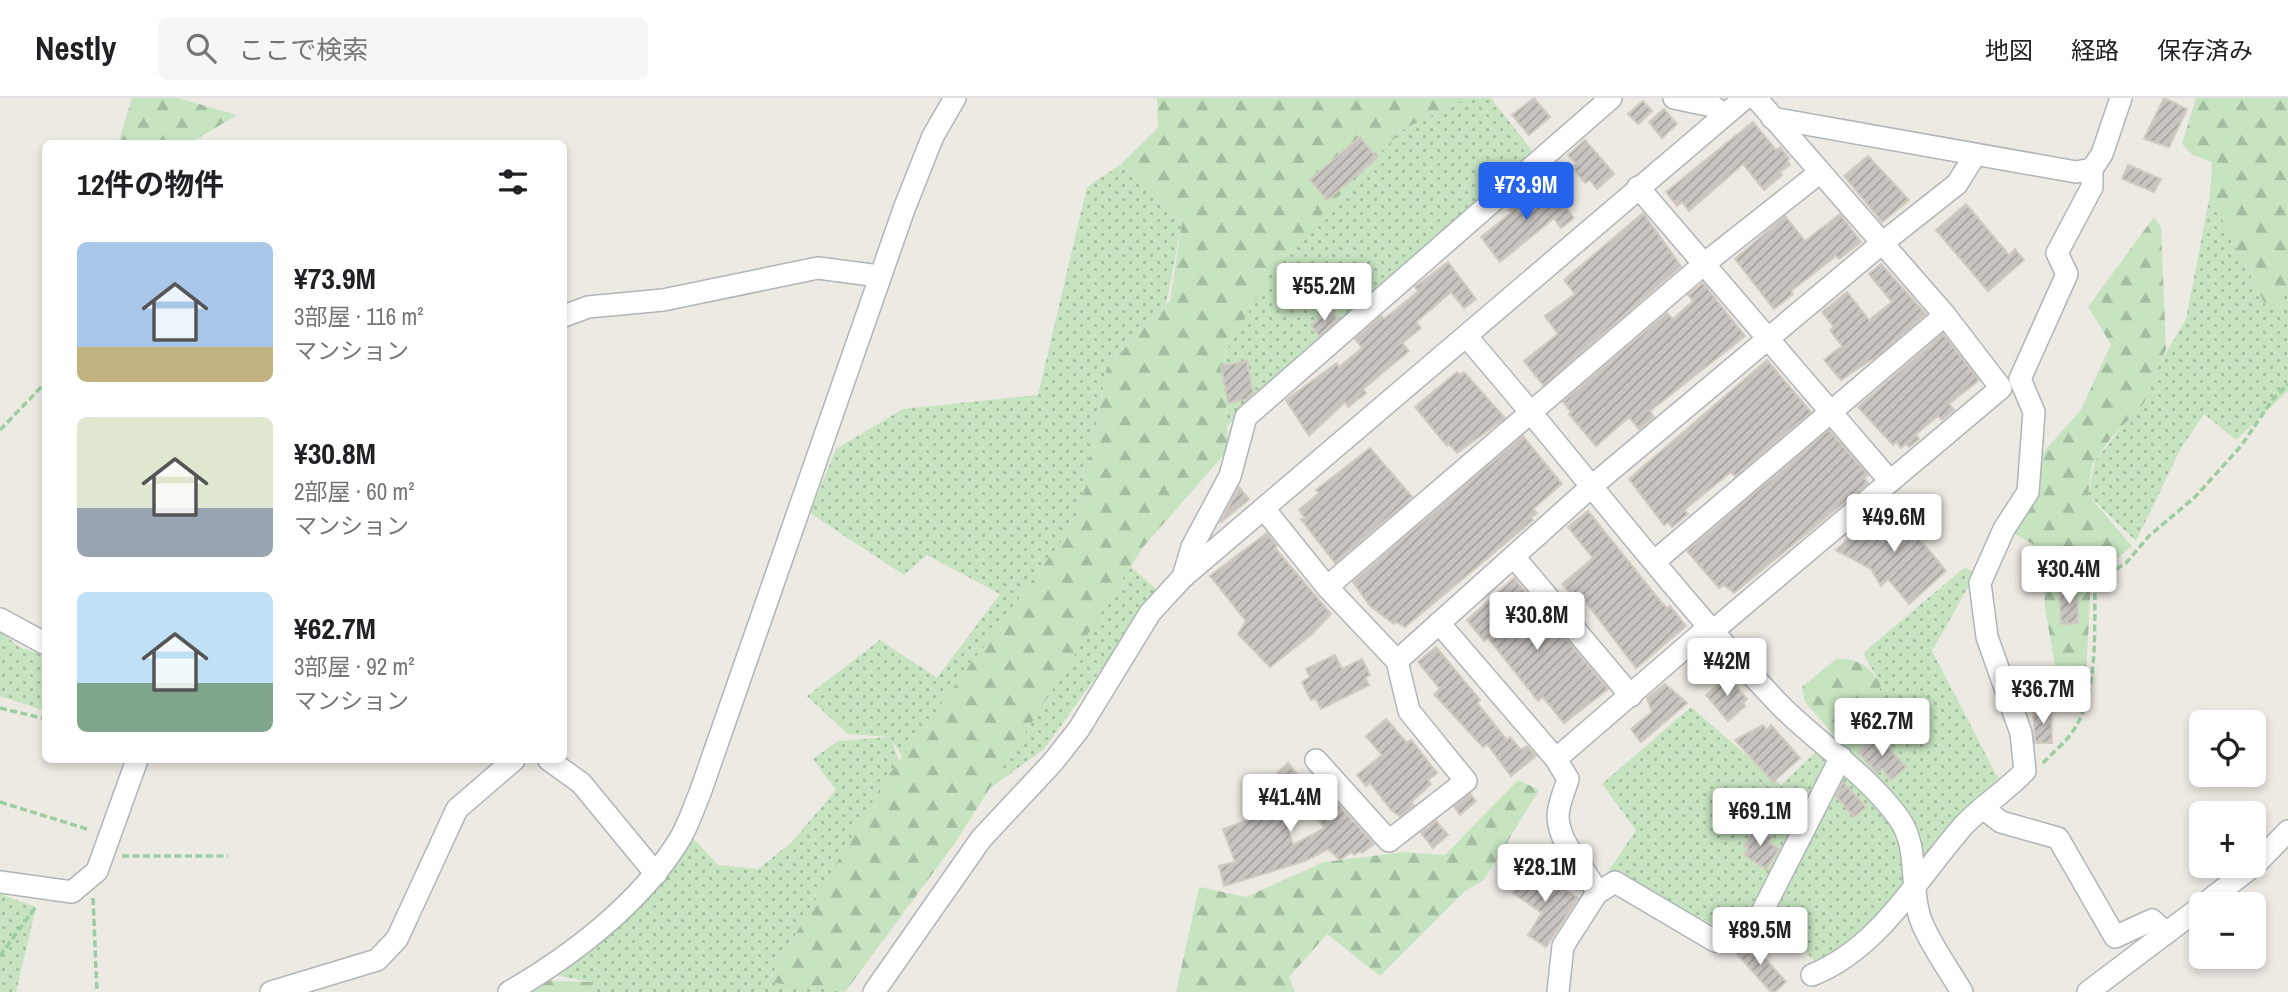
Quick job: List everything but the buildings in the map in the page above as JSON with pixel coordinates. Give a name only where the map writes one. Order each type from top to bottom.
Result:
[{"type":"street","points":[[509,992],[600,927],[630,902],[656,874],[680,840],[700,793],[880,276],[933,136],[955,98]]},
{"type":"street","points":[[1183,577],[1192,547],[1230,476],[1246,417],[1611,98]]},
{"type":"street","points":[[1674,98],[1712,106],[1725,115]]},
{"type":"street","points":[[874,992],[981,839],[1053,762],[1079,729],[1150,613],[1183,577],[1265,510],[1638,187],[1745,98]]},
{"type":"street","points":[[1556,759],[2001,388],[1945,316],[1756,98]]},
{"type":"street","points":[[1812,975],[1833,967],[1858,948],[1913,890],[1965,825],[2025,771],[2021,733],[1987,637],[1980,583],[2004,529],[2028,492],[2034,412],[2020,379],[2067,274],[2057,253],[2092,187],[2092,169],[2102,154],[2121,98]]},
{"type":"street","points":[[1772,118],[2076,172],[2092,169]]},
{"type":"street","points":[[1396,661],[1592,486],[1881,244],[1957,184],[1975,155]]},
{"type":"street","points":[[1327,587],[1704,264],[1819,173]]},
{"type":"street","points":[[1638,187],[1890,481]]},
{"type":"street","points":[[567,315],[588,307],[663,300],[818,268],[880,276]]},
{"type":"street","points":[[1655,561],[1945,316]]},
{"type":"street","points":[[1466,337],[1712,628],[1781,705],[1842,757],[1898,816],[1912,841],[1913,890],[1922,923],[1962,992]]},
{"type":"street","points":[[1265,510],[1327,587],[1396,661],[1409,711],[1466,781],[1390,841],[1316,760]]},
{"type":"street","points":[[1514,557],[1631,696]]},
{"type":"street","points":[[0,619],[42,642]]},
{"type":"street","points":[[1439,623],[1556,759],[1568,779],[1558,814],[1562,839],[1592,879],[1597,893]]},
{"type":"street","points":[[1762,912],[1842,757]]},
{"type":"street","points":[[0,882],[72,892],[97,871],[135,763]]},
{"type":"street","points":[[271,992],[377,960],[397,939],[457,809],[511,763]]},
{"type":"street","points":[[553,763],[581,783],[656,874]]},
{"type":"street","points":[[1983,808],[2001,821],[2058,838],[2115,937],[2152,920],[2166,933]]},
{"type":"street","points":[[2266,854],[2288,831]]},
{"type":"street","points":[[2219,892],[2238,878]]},
{"type":"street","points":[[1558,992],[1563,946],[1597,893],[1615,882],[1715,941],[1734,929]]},
{"type":"street","points":[[2088,992],[2189,915]]},
{"type":"path","points":[[2025,771],[2042,764],[2073,731],[2080,717],[2094,660],[2095,585],[2103,576],[2126,563],[2149,536],[2195,497],[2241,446],[2273,400],[2288,384]]},
{"type":"path","points":[[0,430],[42,386]]},
{"type":"path","points":[[0,708],[42,718]]},
{"type":"path","points":[[0,802],[105,846],[228,856]]},
{"type":"path","points":[[86,880],[94,901],[97,992]]},
{"type":"path","points":[[0,956],[48,889]]},
{"type":"green space","points":[[132,98],[178,98],[237,115],[195,140],[119,140]]},
{"type":"green space","points":[[1157,98],[1467,98],[1402,130],[1279,259],[1224,355],[1228,450],[1143,547],[955,843],[845,992],[768,982],[883,783],[1079,517],[1107,367],[1170,301],[1182,222],[1120,165],[1158,128]]},
{"type":"green space","points":[[1467,98],[1491,98],[1537,157],[1227,426],[1224,355],[1264,273],[1402,130]]},
{"type":"green space","points":[[2196,98],[2288,98],[2288,285],[2280,307],[2266,306],[2210,195],[2212,162],[2193,155],[2182,144]]},
{"type":"green space","points":[[1120,165],[1182,222],[1166,305],[1107,367],[1079,517],[1027,588],[1082,523],[1158,591],[1044,749],[989,789],[926,792],[892,741],[899,761],[768,981],[845,992],[597,992],[590,982],[541,972],[691,836],[718,865],[758,869],[791,843],[836,790],[813,759],[838,741],[890,737],[848,734],[807,696],[880,640],[937,678],[1000,594],[927,555],[904,575],[810,513],[836,449],[903,409],[1038,395],[1087,187]]},
{"type":"green space","points":[[2210,195],[2266,306],[2282,301],[2288,285],[2288,391],[2236,440],[2204,414],[2180,450],[2136,541],[2088,495],[2095,461],[2125,423],[2186,319]]},
{"type":"green space","points":[[2154,217],[2161,227],[2166,349],[2144,403],[2110,439],[2092,465],[2088,495],[2132,546],[2091,580],[2087,658],[2079,712],[2061,699],[2045,608],[2043,550],[2011,532],[2021,477],[2081,410],[2111,344],[2088,307]]},
{"type":"green space","points":[[1965,567],[1975,575],[1932,651],[1998,778],[1948,842],[1856,940],[1815,961],[1762,912],[1711,923],[1608,872],[1636,830],[1602,784],[1691,707],[1781,785],[1818,750],[1840,761],[1881,684],[1863,653]]},
{"type":"green space","points":[[0,631],[19,647],[42,655],[42,710],[0,696]]},
{"type":"green space","points":[[1836,659],[1862,664],[1881,683],[1870,732],[1860,749],[1852,756],[1805,702],[1802,687]]},
{"type":"green space","points":[[1518,780],[1539,790],[1484,880],[1465,891],[1380,976],[1327,934],[1289,977],[1295,992],[1176,992],[1199,887],[1246,897],[1324,862],[1404,852],[1445,855]]},
{"type":"green space","points":[[0,894],[36,907],[16,992],[0,992]]},
{"type":"green space","points":[[530,980],[590,982],[597,992],[511,992]]}]
